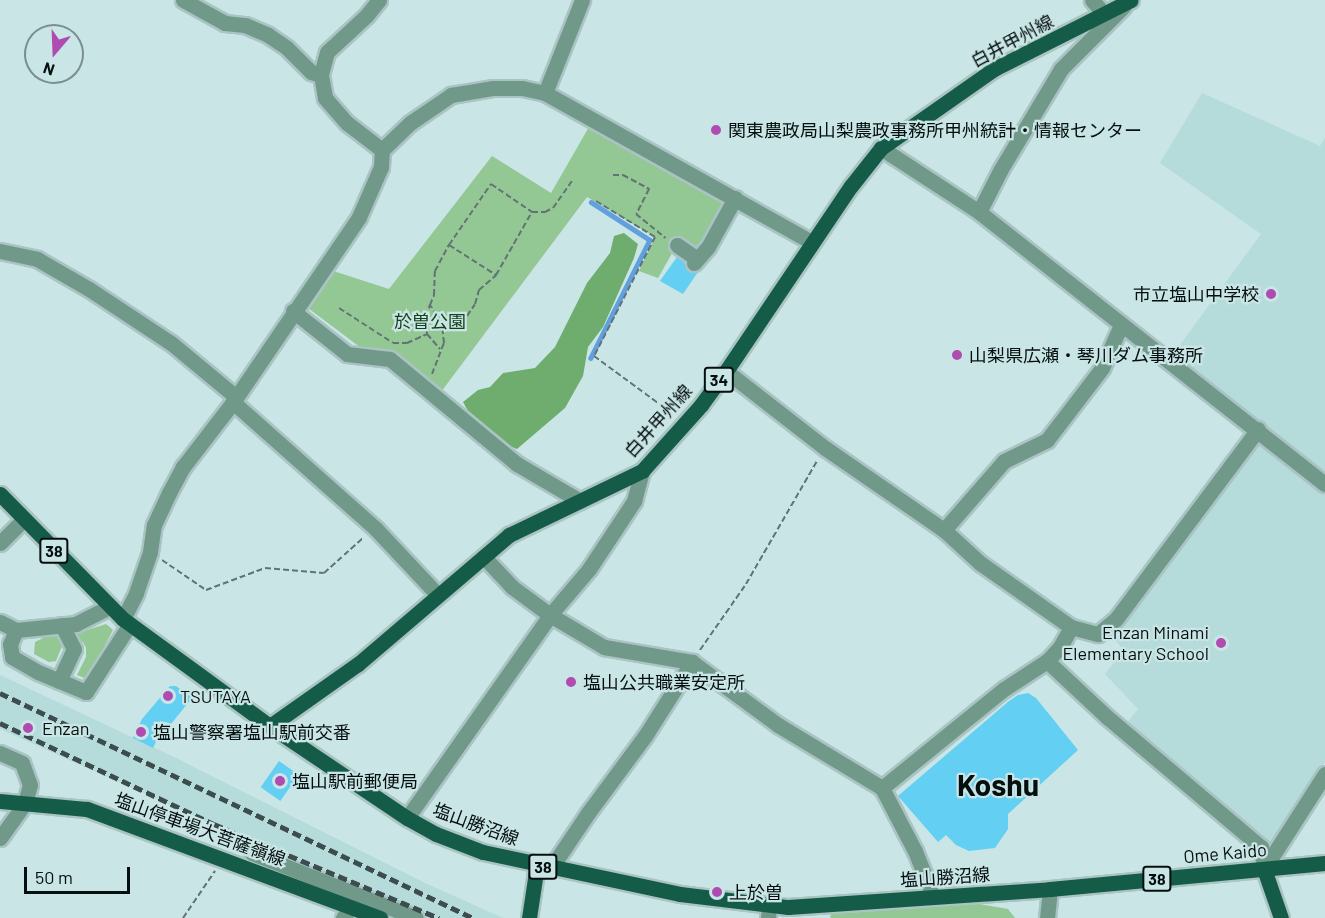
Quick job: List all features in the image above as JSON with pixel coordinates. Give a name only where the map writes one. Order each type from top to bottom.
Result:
[{"type":"main road","name":"白井甲州線","points":[[270,726],[358,664],[509,535],[642,471],[685,423],[726,371],[812,242],[881,148],[994,69],[1131,0]]},
{"type":"main road","name":"塩山勝沼線","points":[[0,494],[109,607],[127,621],[270,726],[407,818],[436,834],[483,852],[544,867],[769,912],[933,896],[1050,889]]},
{"type":"main road","name":"塩山停車場大菩薩嶺線","points":[[0,801],[87,809],[224,858],[347,912],[380,918]]},
{"type":"main road","name":"Ome Kaido","points":[[1050,889],[1325,863]]},
{"type":"main road","points":[[529,918],[544,867]]},
{"type":"main road","points":[[1264,870],[1281,918]]},
{"type":"street","points":[[183,0],[225,23],[245,25],[268,35],[287,48],[312,72],[321,75]]},
{"type":"street","points":[[378,0],[367,15],[327,52],[321,75],[325,98],[347,123],[382,150]]},
{"type":"street","points":[[545,93],[582,0]]},
{"type":"street","points":[[1092,0],[1104,14]]},
{"type":"street","points":[[979,212],[1001,169],[1061,69],[1131,0]]},
{"type":"street","points":[[15,630],[10,644],[12,657],[86,692],[127,621],[150,552],[154,525],[183,467],[235,399],[359,217],[381,167],[382,150],[410,123],[451,95],[493,88],[522,88],[545,93],[812,242]]},
{"type":"street","points":[[881,148],[979,212],[1121,325],[1258,429],[1325,484]]},
{"type":"street","points":[[677,245],[695,261],[708,247],[735,198]]},
{"type":"street","points":[[0,251],[38,260],[89,289],[171,343],[375,528],[438,595]]},
{"type":"street","points":[[293,311],[347,354],[390,359],[517,464],[580,501]]},
{"type":"street","points":[[944,530],[1004,461],[1047,440],[1102,368],[1121,325]]},
{"type":"street","points":[[726,371],[825,448],[944,530],[980,564],[1071,627],[1098,634],[1116,619],[1258,429]]},
{"type":"street","points":[[407,818],[550,615],[590,569],[634,501],[642,471]]},
{"type":"street","points":[[0,543],[24,519]]},
{"type":"street","points":[[484,557],[512,587],[550,615],[604,647],[692,662],[778,725],[882,788],[915,851],[933,896]]},
{"type":"street","points":[[0,622],[15,630],[76,624],[109,607]]},
{"type":"street","points":[[59,681],[74,649],[62,625]]},
{"type":"street","points":[[882,788],[1004,689],[1047,661],[1060,647],[1071,627]]},
{"type":"street","points":[[1047,661],[1107,717],[1261,848],[1264,870]]},
{"type":"street","points":[[544,867],[645,736],[692,662]]},
{"type":"street","points":[[0,753],[22,764],[30,785],[25,802],[0,838]]},
{"type":"street","points":[[1264,870],[1325,774]]},
{"type":"street","points":[[252,853],[416,918]]},
{"type":"street","points":[[1047,918],[1050,889]]},
{"type":"path","points":[[614,175],[623,175],[649,189],[636,214],[677,245]]},
{"type":"path","points":[[440,350],[427,334],[426,316],[434,295],[435,271],[449,245],[491,184],[532,212],[545,212],[553,208],[572,181]]},
{"type":"path","points":[[596,201],[655,237],[594,356],[685,423]]},
{"type":"path","points":[[442,323],[452,315],[467,316],[475,304],[479,290],[496,275],[532,212]]},
{"type":"path","points":[[449,245],[496,275]]},
{"type":"path","points":[[423,386],[436,368],[444,343],[442,323],[430,305]]},
{"type":"path","points":[[339,308],[393,343],[407,343],[427,334]]},
{"type":"path","points":[[692,662],[746,584],[825,448]]},
{"type":"path","points":[[150,552],[206,590],[265,568],[324,573],[375,528]]},
{"type":"path","points":[[183,918],[224,858]]},
{"type":"shaded area","name":"市立塩山中学校","points":[[1202,93],[1320,146],[1325,138],[1325,472],[1174,353],[1261,234],[1160,163]]},
{"type":"shaded area","name":"Enzan Minami Elementary School","points":[[1257,440],[1325,495],[1325,762],[1273,848],[1125,725],[1138,709],[1105,674],[1124,650],[1112,637]]},
{"type":"shaded area","points":[[0,675],[170,755],[425,883],[503,918],[422,918],[0,729]]},
{"type":"green space","name":"於曽公園","points":[[593,120],[732,196],[699,254],[679,241],[658,278],[639,271],[655,237],[587,197],[438,396],[373,357],[300,302],[324,268],[389,289],[492,156],[551,193]]},
{"type":"green space","points":[[624,233],[638,244],[634,258],[603,327],[588,347],[583,376],[565,408],[517,449],[499,442],[473,420],[463,402],[478,390],[490,387],[503,373],[535,368],[555,347],[587,283],[610,253],[614,236]]},
{"type":"green space","points":[[106,624],[113,630],[87,679],[77,675],[86,657],[86,648],[83,642],[75,640],[75,634]]},
{"type":"green space","points":[[49,635],[60,635],[62,646],[56,661],[49,662],[34,654],[35,642]]},
{"type":"green space","points":[[933,896],[1008,909],[1015,918],[830,918],[833,906]]},
{"type":"building","points":[[677,257],[684,262],[688,271],[698,272],[683,294],[660,281]]},
{"type":"building","points":[[170,686],[176,686],[192,698],[171,724],[166,722],[153,748],[133,738],[142,719]]},
{"type":"building","points":[[1028,693],[1036,698],[1078,750],[1008,814],[1008,829],[995,848],[969,851],[956,845],[946,835],[938,842],[898,796],[1009,701],[1018,695]]},
{"type":"building","name":"塩山駅前郵便局","points":[[279,761],[299,775],[280,801],[261,787]]},
{"type":"waterway","points":[[591,202],[650,240],[591,358]]},
{"type":"railway","points":[[0,693],[473,918]]},
{"type":"railway","points":[[0,723],[214,824],[439,918]]},
{"type":"place","name":"関東農政局山梨農政事務所甲州統計・情報センター","points":[[716,130]]},
{"type":"place","name":"市立塩山中学校","points":[[1271,294]]},
{"type":"place","name":"山梨県広瀬・琴川ダム事務所","points":[[957,355]]},
{"type":"place","name":"Enzan Minami Elementary School","points":[[1221,643]]},
{"type":"place","name":"塩山公共職業安定所","points":[[571,682]]},
{"type":"place","name":"TSUTAYA","points":[[168,696]]},
{"type":"place","name":"Enzan","points":[[28,728]]},
{"type":"place","name":"塩山警察署塩山駅前交番","points":[[141,732]]},
{"type":"place","name":"塩山駅前郵便局","points":[[280,781]]},
{"type":"place","name":"上於曽","points":[[717,892]]},
{"type":"district","name":"Koshu","points":[[998,784]]}]
